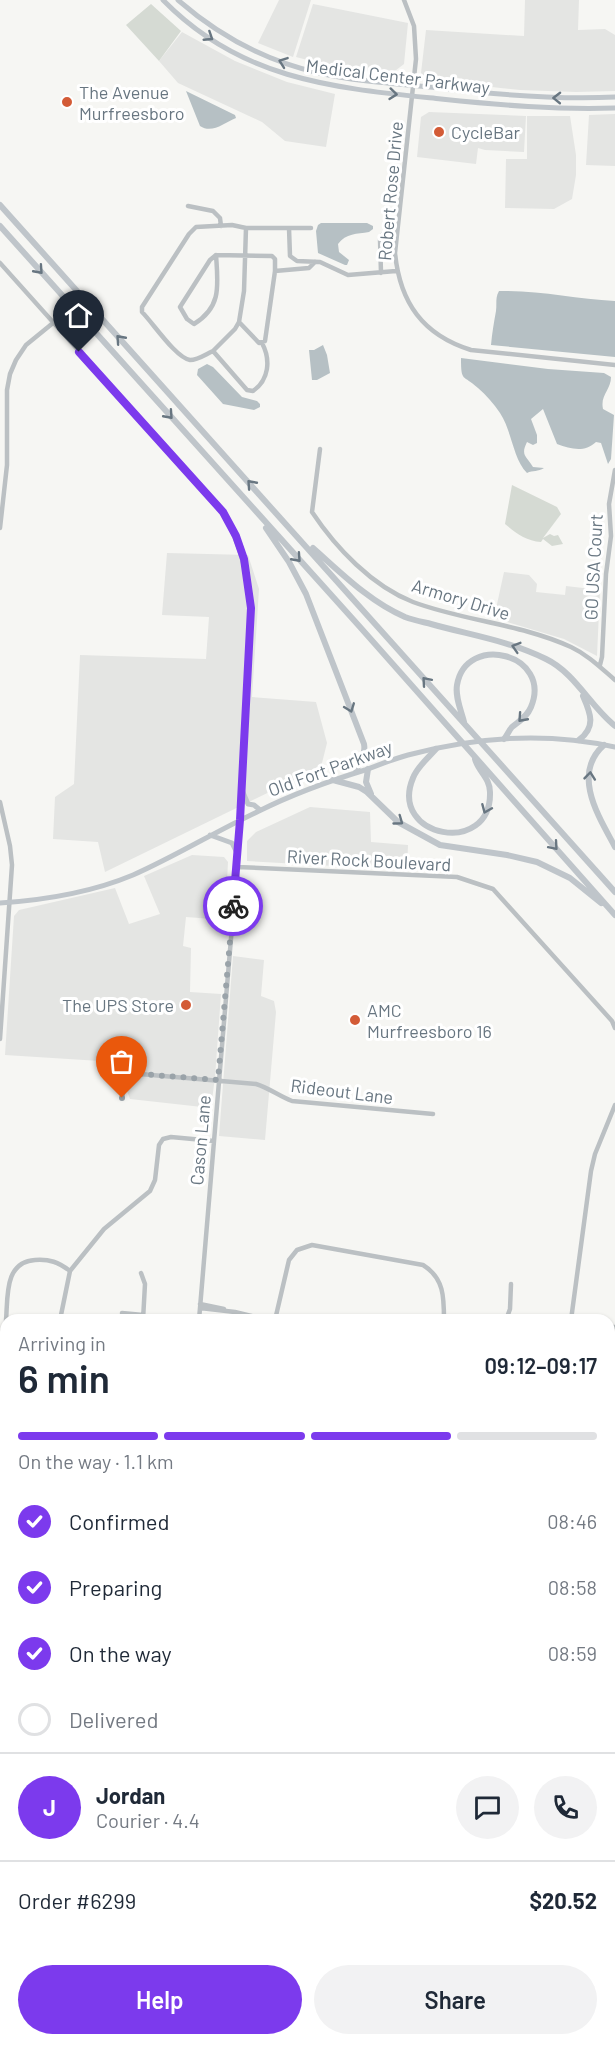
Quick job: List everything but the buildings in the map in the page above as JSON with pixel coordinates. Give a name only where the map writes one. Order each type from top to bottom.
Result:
[{"type":"highway","points":[[0,205],[615,892]]},
{"type":"highway","points":[[0,226],[615,915]]},
{"type":"highway","points":[[258,515],[294,571],[317,621],[364,744],[363,757],[358,763],[356,772]]},
{"type":"highway","points":[[290,527],[348,580],[397,613],[415,620],[519,647],[549,660],[567,674],[592,704],[615,726]]},
{"type":"highway","points":[[465,725],[457,697],[460,676],[472,661],[490,654],[506,655],[522,663],[532,680],[534,689],[530,709],[518,724],[512,727],[504,739]]},
{"type":"highway","points":[[567,674],[582,694],[588,709],[591,727],[579,740]]},
{"type":"highway","points":[[604,745],[597,751],[592,762],[589,789],[594,806],[615,847]]},
{"type":"highway","points":[[436,749],[413,778],[410,797],[416,815],[422,822],[430,829],[449,834],[465,831],[474,826],[483,816],[490,800],[489,783],[476,764],[474,755]]},
{"type":"highway","points":[[368,769],[366,782],[369,791],[398,822],[440,845],[537,862],[570,878],[615,915]]},
{"type":"highway","points":[[333,780],[359,787],[377,801]]},
{"type":"main road","name":"Medical Center Parkway","points":[[164,0],[189,23],[228,50],[285,75],[332,86],[413,96],[528,107],[615,108]]},
{"type":"main road","name":"Medical Center Parkway","points":[[178,0],[221,33],[250,49],[285,64],[319,73],[506,95],[615,97]]},
{"type":"main road","name":"Old Fort Parkway","points":[[0,903],[60,897],[111,883],[154,866],[260,810],[333,780],[405,756],[444,747],[504,739],[579,740],[615,747]]},
{"type":"main road","points":[[242,790],[248,804],[260,810]]},
{"type":"main road","points":[[210,835],[232,843],[237,852]]},
{"type":"street","name":"Robert Rose Drive","points":[[404,0],[414,26],[416,43],[413,96],[394,253],[396,271],[411,309],[440,337],[456,346],[487,353],[615,365]]},
{"type":"street","points":[[581,98],[581,109]]},
{"type":"street","points":[[188,206],[213,211],[220,218],[221,226]]},
{"type":"street","points":[[246,228],[244,291],[239,322],[213,351],[190,360],[180,356],[142,312],[142,307],[189,234],[196,227],[311,228]]},
{"type":"street","points":[[289,228],[290,256],[297,261],[320,262],[348,275],[396,271]]},
{"type":"street","points":[[381,273],[380,239],[382,234],[396,233]]},
{"type":"street","points":[[216,255],[217,285],[214,305],[202,319],[194,324],[187,319],[180,307],[205,267],[216,255],[272,256],[275,259],[275,271],[262,343]]},
{"type":"street","points":[[275,271],[309,268],[315,262]]},
{"type":"street","name":"Cason Lane","points":[[0,263],[223,512],[236,536],[244,559],[251,608],[242,790],[199,1314]]},
{"type":"street","points":[[0,528],[10,374],[26,345],[52,322]]},
{"type":"street","points":[[213,351],[248,390],[253,391],[264,382],[268,357],[262,343],[239,322]]},
{"type":"street","points":[[0,415],[8,415]]},
{"type":"street","name":"Armory Drive","points":[[320,449],[312,512],[338,546],[370,577],[412,601],[542,636],[571,647],[600,665],[615,680]]},
{"type":"street","name":"GO USA Court","points":[[600,665],[605,576],[611,536],[609,504],[615,470]]},
{"type":"street","points":[[0,802],[12,866],[0,1039]]},
{"type":"street","name":"River Rock Boulevard","points":[[237,867],[457,877],[493,889],[612,1021],[615,1028]]},
{"type":"street","name":"Rideout Lane","points":[[122,1098],[126,1084],[131,1077],[140,1074],[256,1084],[267,1087],[281,1097],[292,1101],[433,1114]]},
{"type":"street","points":[[572,1314],[591,1171],[595,1154],[615,1105]]},
{"type":"street","points":[[61,1314],[70,1271],[104,1229],[150,1191],[154,1180],[159,1145],[164,1139],[171,1137],[214,1141]]},
{"type":"street","points":[[276,1314],[289,1260],[297,1250],[312,1245],[423,1265],[435,1274],[441,1284],[444,1314]]},
{"type":"street","points":[[7,1314],[9,1283],[13,1270],[20,1264],[29,1260],[57,1262],[70,1271]]},
{"type":"street","points":[[141,1273],[144,1284],[143,1314]]},
{"type":"street","points":[[508,1314],[511,1284]]},
{"type":"street","points":[[200,1306],[244,1314]]},
{"type":"street","points":[[122,1313],[126,1314]]},
{"type":"shaded area","points":[[279,0],[311,0],[293,57],[258,43]]},
{"type":"shaded area","points":[[525,0],[579,0],[578,30],[605,29],[615,35],[615,91],[520,90],[427,80],[421,73],[426,30],[524,36]]},
{"type":"shaded area","points":[[151,4],[181,31],[159,61],[126,25]]},
{"type":"shaded area","points":[[313,4],[408,23],[404,64],[391,74],[338,68],[296,57]]},
{"type":"shaded area","points":[[182,32],[235,61],[287,82],[335,94],[326,147],[285,141],[262,122],[178,83],[159,61]]},
{"type":"shaded area","points":[[186,91],[235,115],[236,118],[214,128],[200,126]]},
{"type":"shaded area","points":[[429,112],[526,116],[524,152],[478,148],[476,164],[417,157],[421,117]]},
{"type":"shaded area","points":[[615,114],[615,166],[586,165],[589,115]]},
{"type":"shaded area","points":[[527,116],[570,116],[576,155],[576,175],[572,199],[554,209],[505,208],[506,159],[527,159]]},
{"type":"shaded area","points":[[321,223],[367,223],[373,226],[373,229],[341,240],[338,244],[339,252],[349,260],[345,265],[318,253],[316,231]]},
{"type":"shaded area","points":[[499,291],[615,301],[615,357],[491,345]]},
{"type":"shaded area","points":[[323,345],[330,373],[317,380],[312,380],[309,350]]},
{"type":"shaded area","points":[[461,358],[548,369],[604,373],[611,377],[602,404],[603,409],[614,415],[611,459],[608,464],[601,443],[596,442],[582,449],[557,444],[543,409],[531,419],[537,435],[537,443],[533,445],[527,442],[524,450],[525,456],[533,467],[544,468],[527,473],[522,467],[500,413],[484,394],[462,375]]},
{"type":"shaded area","points":[[207,364],[213,367],[242,397],[257,401],[260,407],[254,410],[223,404],[197,375],[198,369]]},
{"type":"shaded area","points":[[512,485],[557,507],[561,514],[543,538],[550,534],[558,535],[563,544],[552,546],[543,539],[541,542],[531,540],[505,524]]},
{"type":"shaded area","points":[[167,553],[248,555],[259,589],[252,697],[316,702],[327,743],[321,767],[105,872],[98,842],[53,839],[55,797],[74,784],[80,655],[206,659],[209,617],[162,615]]},
{"type":"shaded area","points":[[504,572],[529,575],[537,584],[536,592],[565,595],[566,586],[600,590],[597,656],[564,639],[494,618]]},
{"type":"shaded area","points":[[310,807],[370,812],[371,842],[408,845],[407,870],[247,861],[247,841],[256,832]]},
{"type":"shaded area","points":[[192,855],[224,857],[228,862],[225,920],[186,917],[183,946],[191,948],[190,992],[221,994],[211,1108],[130,1099],[127,1091],[139,1070],[139,1056],[100,1061],[5,1055],[14,916],[19,910],[115,888],[129,924],[160,914],[144,876]]},
{"type":"shaded area","points":[[233,956],[264,960],[261,996],[274,1001],[276,1012],[265,1140],[219,1136]]},
{"type":"way so far","points":[[122,1098],[126,1084],[131,1077],[140,1074],[218,1080],[233,906]]},
{"type":"place","name":"The Avenue Murfreesboro","points":[[67,102]]},
{"type":"place","name":"CycleBar","points":[[439,132]]},
{"type":"place","name":"The UPS Store","points":[[186,1005]]},
{"type":"place","name":"AMC Murfreesboro 16","points":[[355,1020]]},
{"type":"route","points":[[79,352],[223,512],[236,536],[244,559],[251,608],[240,820],[233,906]]}]
